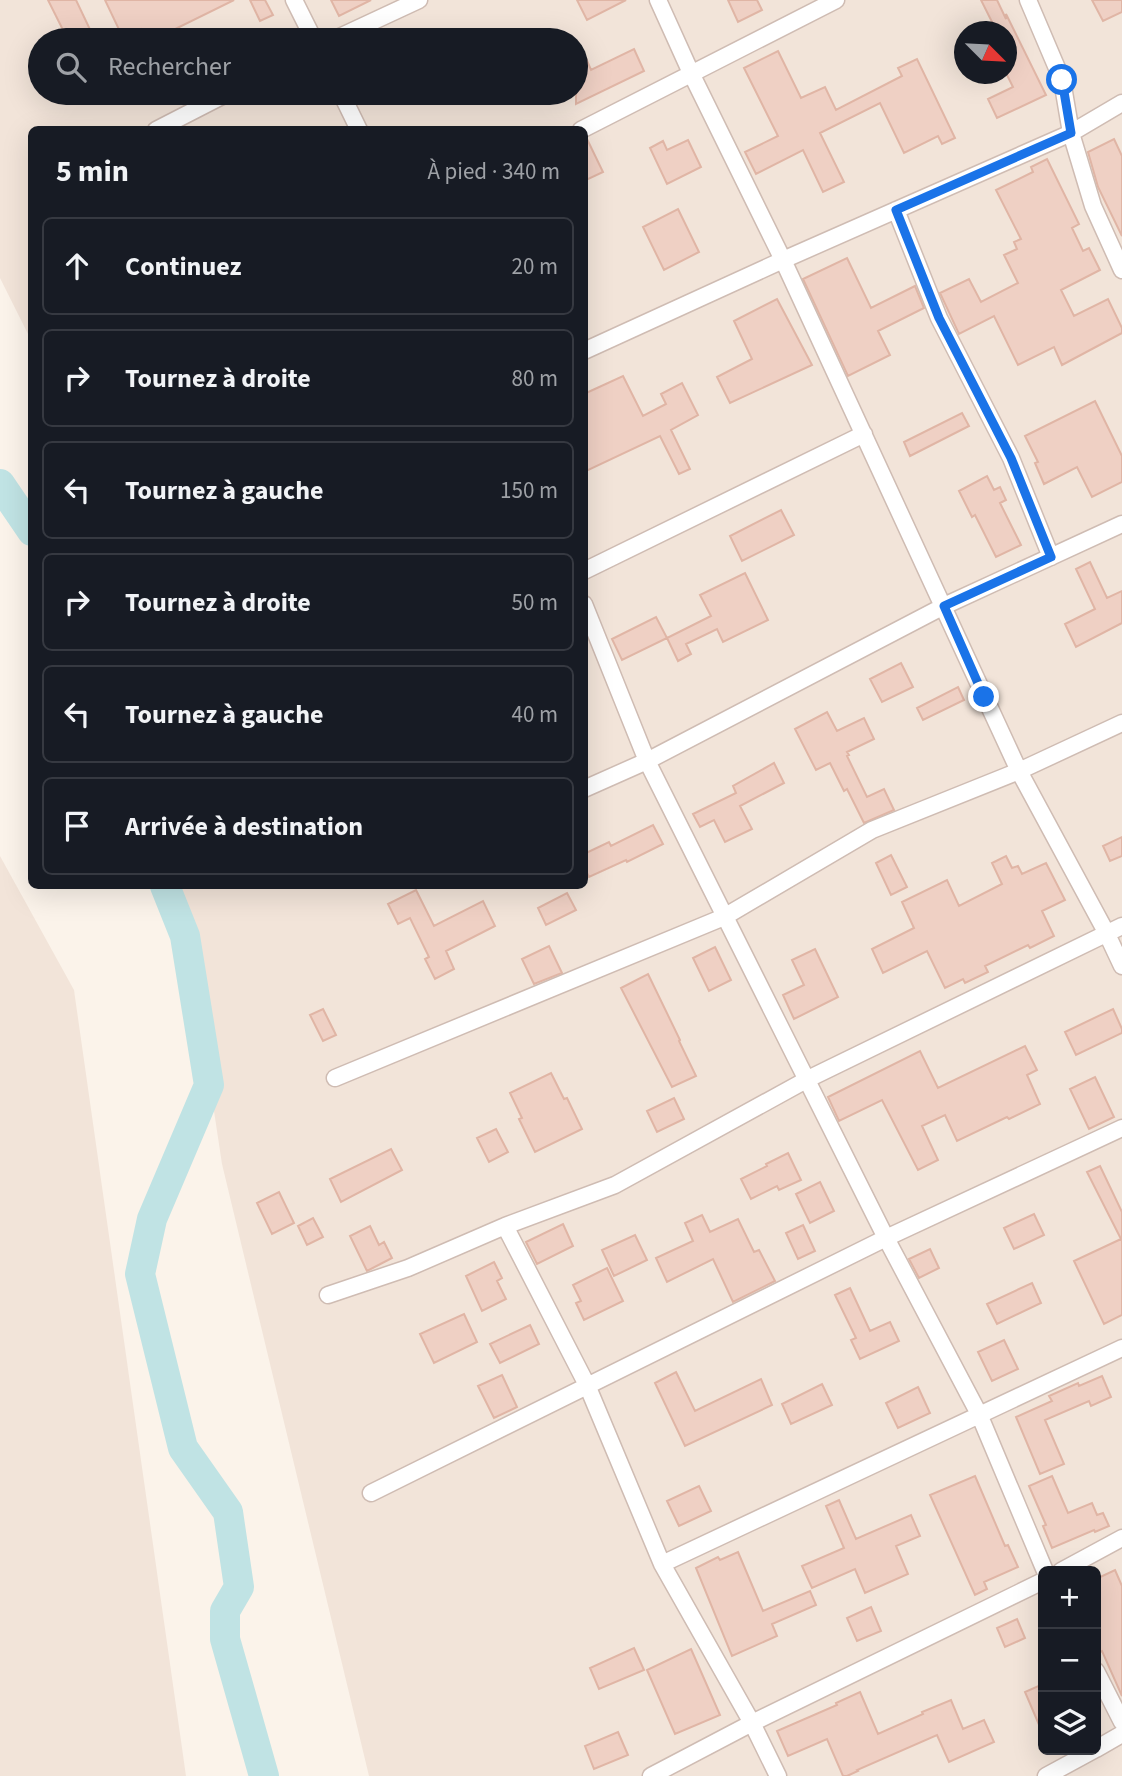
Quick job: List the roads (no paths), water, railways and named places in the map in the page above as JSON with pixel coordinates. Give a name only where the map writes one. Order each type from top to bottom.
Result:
[{"type":"street","points":[[294,0],[308,28]]},
{"type":"street","points":[[359,28],[419,0]]},
{"type":"street","points":[[658,0],[783,260],[1019,771],[1122,966]]},
{"type":"street","points":[[588,126],[836,0]]},
{"type":"street","points":[[1028,0],[1062,80],[1071,133],[1093,206],[1122,270]]},
{"type":"street","points":[[588,349],[1071,133],[1122,103]]},
{"type":"street","points":[[164,126],[205,105]]},
{"type":"street","points":[[347,105],[357,126]]},
{"type":"street","points":[[896,210],[939,318],[1011,458],[1051,557]]},
{"type":"street","points":[[588,568],[864,434]]},
{"type":"street","points":[[588,787],[647,761],[944,606],[1122,524]]},
{"type":"street","points":[[588,614],[647,761],[886,1238],[979,1414],[1043,1566]]},
{"type":"street","points":[[335,1079],[724,917],[872,830],[1019,771],[1122,723]]},
{"type":"street","points":[[328,1295],[408,1268],[505,1226],[615,1185],[808,1079],[1122,926]]},
{"type":"street","points":[[371,1493],[886,1238],[1122,1128]]},
{"type":"street","points":[[505,1226],[587,1385],[662,1564],[752,1723],[778,1776]]},
{"type":"street","points":[[662,1564],[1122,1348]]},
{"type":"street","points":[[1070,1566],[1122,1538]]},
{"type":"street","points":[[651,1776],[752,1723],[1038,1583]]},
{"type":"street","points":[[1101,1681],[1122,1722]]},
{"type":"street","points":[[1101,1746],[1122,1734]]},
{"type":"street","points":[[1046,1776],[1084,1755]]},
{"type":"waterway","points":[[0,484],[28,525]]},
{"type":"waterway","points":[[166,889],[185,936],[209,1085],[152,1219],[140,1274],[183,1448],[228,1512],[239,1587],[225,1611],[225,1639],[264,1776]]}]
